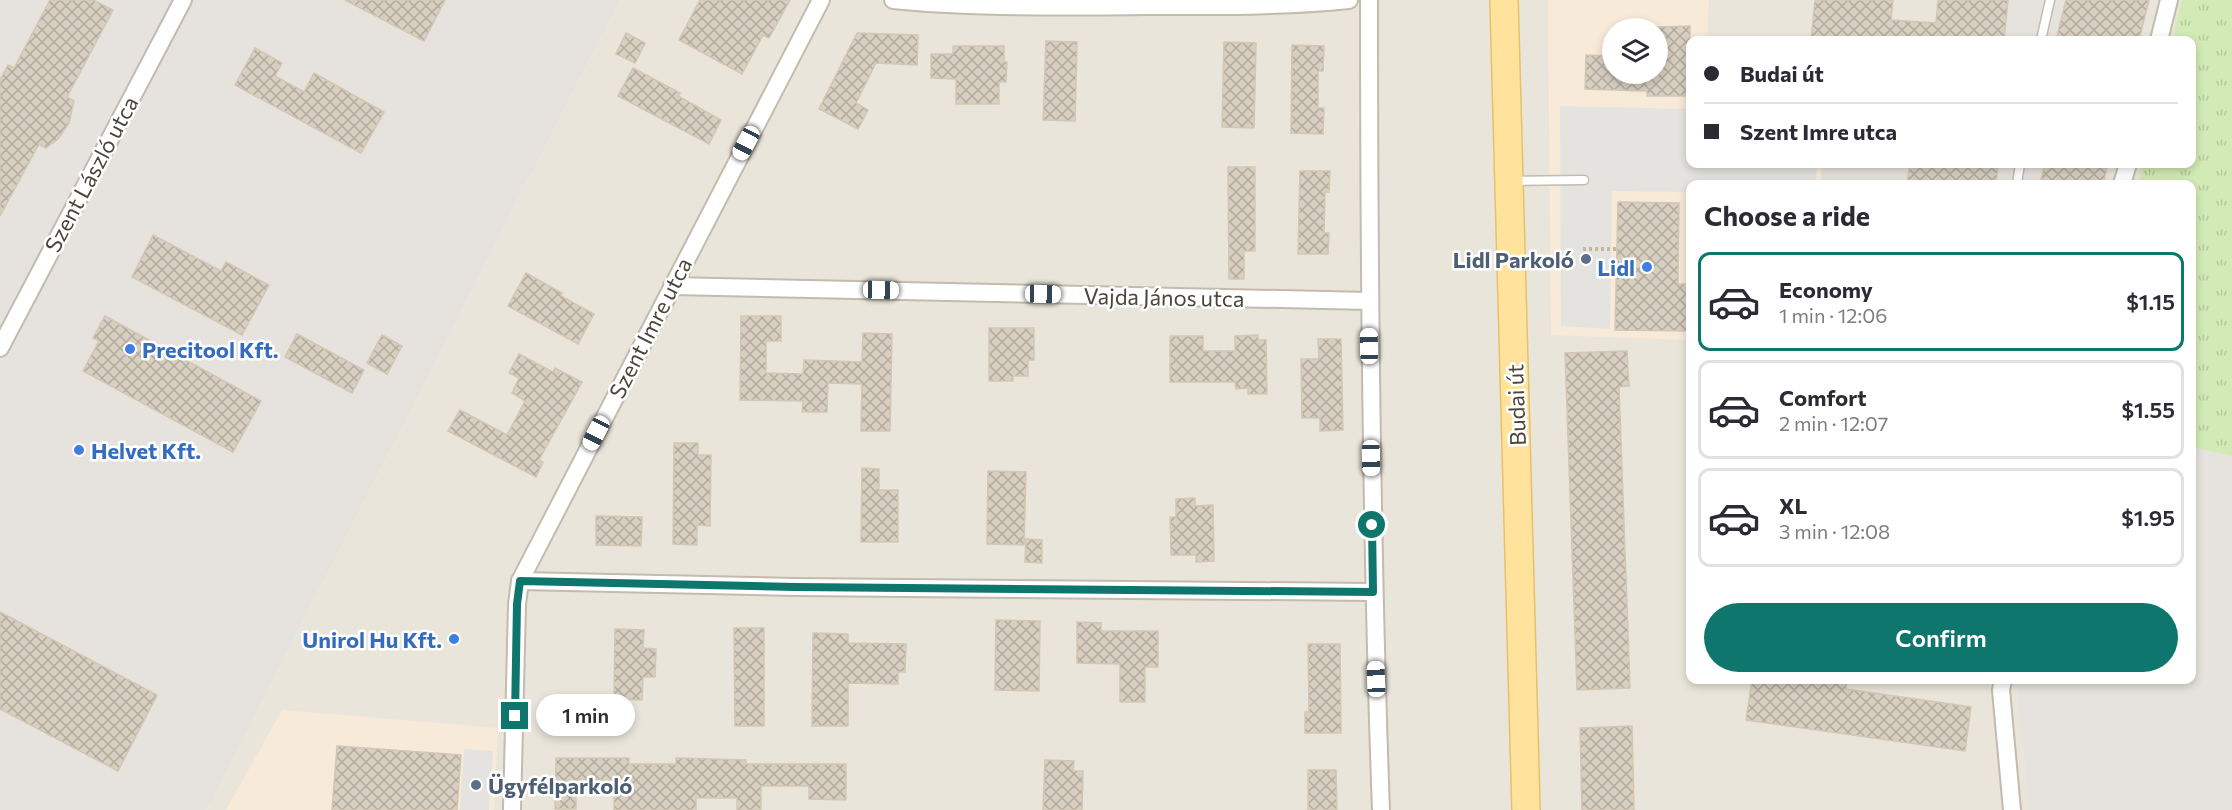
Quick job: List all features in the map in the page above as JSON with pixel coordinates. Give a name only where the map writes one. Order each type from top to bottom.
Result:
[{"type":"main road","name":"Budai út","points":[[1504,0],[1526,810]]},
{"type":"street","name":"Szent László utca","points":[[0,348],[183,0]]},
{"type":"street","name":"Szent Imre utca","points":[[512,810],[517,604],[520,581],[821,0]]},
{"type":"street","points":[[893,0],[943,5],[1110,7],[1296,5],[1350,0]]},
{"type":"street","points":[[1369,0],[1369,301],[1373,592],[1381,810]]},
{"type":"street","points":[[2160,36],[2169,0]]},
{"type":"street","name":"Vajda János utca","points":[[672,286],[1369,301]]},
{"type":"street","points":[[520,581],[795,587],[1373,592]]},
{"type":"street","points":[[2002,684],[2012,810]]},
{"type":"lane","points":[[2042,36],[2050,0]]},
{"type":"lane","points":[[1509,180],[1584,180]]},
{"type":"path","points":[[1583,249],[1616,249]]},
{"type":"shaded area","points":[[0,0],[620,0],[207,810],[0,810]]},
{"type":"shaded area","points":[[620,0],[2232,0],[2232,810],[207,810]]},
{"type":"shaded area","points":[[1548,0],[1709,0],[1707,36],[1686,36],[1686,168],[1822,168],[1821,180],[1686,180],[1686,340],[1551,335]]},
{"type":"shaded area","points":[[1957,0],[2149,0],[2140,36],[1954,36]]},
{"type":"shaded area","name":"Lidl Parkoló","points":[[1560,106],[1686,109],[1686,168],[1817,168],[1816,180],[1686,180],[1686,192],[1612,191],[1610,329],[1561,326]]},
{"type":"shaded area","points":[[1822,168],[2107,168],[2104,180],[1821,180]]},
{"type":"shaded area","points":[[2196,448],[2232,456],[2232,810],[2030,810],[2018,684],[2196,684]]},
{"type":"shaded area","points":[[282,710],[498,728],[494,810],[226,810]]},
{"type":"shaded area","name":"Ügyfélparkoló","points":[[464,749],[493,751],[489,810],[460,810]]},
{"type":"green space","points":[[2182,0],[2232,0],[2232,456],[2196,448],[2196,180],[2139,180],[2142,168],[2196,168],[2196,36],[2173,36]]},
{"type":"building","points":[[50,0],[93,0],[113,10],[67,97],[74,101],[69,123],[58,139],[46,148],[39,144],[0,216],[0,80],[8,65],[14,68]]},
{"type":"building","points":[[345,0],[445,0],[424,41]]},
{"type":"building","points":[[700,0],[790,0],[769,38],[763,35],[742,74],[679,40]]},
{"type":"building","points":[[1815,0],[1893,0],[1891,20],[1936,23],[1938,0],[2008,0],[2004,36],[1811,36]]},
{"type":"building","points":[[2066,0],[2149,0],[2140,36],[2057,36]]},
{"type":"building","points":[[1690,26],[1690,36],[1686,36],[1686,96],[1647,96],[1647,91],[1585,89],[1586,55],[1602,56],[1602,84],[1668,84],[1668,27]]},
{"type":"building","points":[[626,33],[645,43],[635,63],[616,54]]},
{"type":"building","points":[[857,33],[918,35],[917,65],[876,63],[856,103],[868,110],[858,129],[819,109]]},
{"type":"building","points":[[1046,41],[1077,42],[1075,121],[1043,120]]},
{"type":"building","points":[[1224,42],[1256,43],[1254,128],[1222,127]]},
{"type":"building","points":[[1292,45],[1324,46],[1323,71],[1318,71],[1318,108],[1324,108],[1323,134],[1291,133]]},
{"type":"building","points":[[953,46],[1004,46],[1004,62],[1007,62],[1006,82],[999,82],[999,104],[956,104],[956,79],[931,78],[931,54],[953,54]]},
{"type":"building","points":[[255,48],[282,63],[275,76],[304,92],[314,73],[384,112],[361,153],[235,85]]},
{"type":"building","points":[[633,68],[680,93],[678,96],[721,120],[709,144],[618,96]]},
{"type":"building","points":[[1228,167],[1255,167],[1255,251],[1244,251],[1244,279],[1229,279]]},
{"type":"building","points":[[1909,168],[1998,168],[1996,180],[1908,180]]},
{"type":"building","points":[[2044,168],[2107,168],[2104,180],[2041,180]]},
{"type":"building","points":[[1300,171],[1330,171],[1329,192],[1325,192],[1324,233],[1329,233],[1328,254],[1298,254]]},
{"type":"building","name":"Lidl","points":[[1618,202],[1679,203],[1678,284],[1686,284],[1686,331],[1615,330]]},
{"type":"building","points":[[153,235],[221,271],[226,262],[269,285],[242,335],[132,277]]},
{"type":"building","points":[[526,273],[594,314],[578,344],[508,306]]},
{"type":"building","points":[[105,316],[261,401],[233,452],[83,371],[99,341],[93,338]]},
{"type":"building","points":[[741,316],[781,316],[781,341],[766,341],[766,373],[803,374],[804,360],[862,362],[863,333],[892,334],[890,431],[861,431],[862,384],[828,383],[827,412],[802,412],[803,401],[740,400]]},
{"type":"building","points":[[989,328],[1034,328],[1034,360],[1028,360],[1028,376],[1013,376],[1013,381],[989,381]]},
{"type":"building","points":[[297,334],[364,370],[352,393],[285,357]]},
{"type":"building","points":[[382,335],[402,346],[387,374],[367,363]]},
{"type":"building","points":[[1258,335],[1258,340],[1266,340],[1267,394],[1248,394],[1248,388],[1236,389],[1235,382],[1170,382],[1170,336],[1203,336],[1203,351],[1235,351],[1235,336]]},
{"type":"building","points":[[1318,339],[1341,339],[1343,430],[1320,431],[1320,418],[1302,418],[1301,359],[1319,359]]},
{"type":"building","points":[[1627,351],[1629,386],[1619,387],[1630,688],[1577,690],[1565,353]]},
{"type":"building","points":[[519,354],[553,372],[555,368],[582,382],[539,460],[543,462],[536,477],[448,431],[460,410],[507,435],[525,401],[512,393],[519,378],[509,373]]},
{"type":"building","points":[[674,443],[698,443],[698,455],[711,455],[710,526],[697,525],[697,545],[673,544]]},
{"type":"building","points":[[862,468],[879,469],[879,490],[898,490],[898,542],[861,542]]},
{"type":"building","points":[[988,471],[1026,472],[1024,545],[987,544]]},
{"type":"building","points":[[1195,498],[1195,506],[1213,505],[1214,561],[1196,562],[1196,555],[1171,555],[1170,517],[1176,517],[1176,499]]},
{"type":"building","points":[[596,516],[642,517],[641,546],[596,545]]},
{"type":"building","points":[[1026,539],[1042,540],[1042,563],[1025,562]]},
{"type":"building","points":[[0,612],[157,695],[118,771],[0,709]]},
{"type":"building","points":[[996,620],[1040,621],[1039,691],[995,690]]},
{"type":"building","points":[[1077,622],[1101,623],[1101,631],[1158,631],[1158,667],[1145,667],[1145,702],[1120,702],[1120,664],[1077,663]]},
{"type":"building","points":[[734,628],[764,628],[764,726],[735,726]]},
{"type":"building","points":[[615,629],[644,630],[643,648],[656,649],[655,677],[643,677],[642,700],[614,699]]},
{"type":"building","points":[[813,633],[848,634],[848,643],[906,644],[905,672],[898,672],[898,684],[848,683],[848,726],[812,726]]},
{"type":"building","points":[[1308,644],[1340,644],[1341,733],[1305,733],[1305,712],[1309,712]]},
{"type":"building","points":[[1751,684],[1847,684],[1846,689],[1971,707],[1965,751],[1746,720]]},
{"type":"building","points":[[1632,726],[1634,810],[1582,810],[1580,728]]},
{"type":"building","points":[[337,746],[461,755],[457,810],[332,810]]},
{"type":"building","points":[[556,758],[629,758],[629,764],[676,764],[676,758],[746,760],[746,764],[846,764],[846,800],[809,799],[809,786],[761,786],[761,810],[737,810],[737,798],[696,798],[696,810],[614,810],[614,780],[576,780],[576,809],[555,809]]},
{"type":"building","points":[[1045,760],[1074,761],[1073,771],[1083,771],[1082,810],[1043,810]]},
{"type":"building","points":[[1308,770],[1336,770],[1337,810],[1308,810]]},
{"type":"place","name":"Lidl Parkoló","points":[[1586,259]]},
{"type":"place","name":"Lidl","points":[[1647,267]]},
{"type":"place","name":"Precitool Kft.","points":[[130,349]]},
{"type":"place","name":"Helvet Kft.","points":[[79,450]]},
{"type":"place","name":"Unirol Hu Kft.","points":[[454,639]]},
{"type":"place","name":"Ügyfélparkoló","points":[[476,785]]},
{"type":"route","points":[[515,716],[517,604],[520,581],[795,587],[1373,592],[1372,525]]}]
